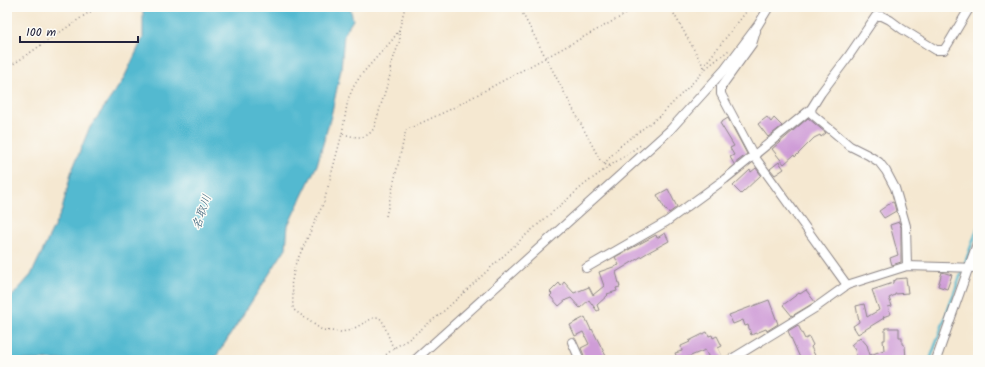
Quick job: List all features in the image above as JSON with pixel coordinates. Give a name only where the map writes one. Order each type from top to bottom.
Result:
[{"type":"street","points":[[415,360],[670,130],[725,70],[756,28],[769,7]]},
{"type":"street","points":[[586,268],[666,222],[725,179],[811,109],[876,16],[882,16],[890,20],[902,30],[940,51],[944,50],[970,7]]},
{"type":"street","points":[[756,28],[752,44],[720,90],[754,156],[847,284]]},
{"type":"street","points":[[811,109],[812,114],[850,146],[879,162],[886,171],[895,188],[906,226],[907,266]]},
{"type":"street","points":[[936,360],[964,268],[978,240]]},
{"type":"street","points":[[730,360],[815,308],[847,284],[907,266],[978,268]]},
{"type":"street","points":[[572,342],[580,360]]},
{"type":"path","points":[[7,68],[85,14],[99,7]]},
{"type":"path","points":[[394,348],[382,320],[378,317],[351,330],[341,332],[322,330],[294,310],[293,290],[291,286],[295,265],[322,209],[342,134],[348,99],[361,75],[393,39],[399,30],[405,7]]},
{"type":"path","points":[[519,7],[600,160],[607,166],[611,165]]},
{"type":"path","points":[[386,216],[406,130],[449,110],[639,7]]},
{"type":"path","points":[[670,7],[705,69]]},
{"type":"path","points":[[705,69],[706,63],[750,7]]},
{"type":"path","points":[[342,134],[359,138],[371,133],[374,128],[391,72],[390,68],[400,40],[399,30]]},
{"type":"path","points":[[604,164],[620,146],[662,114],[705,69],[733,46]]},
{"type":"path","points":[[380,360],[445,310],[527,234],[585,184],[646,141]]},
{"type":"water","name":"名取川","points":[[143,7],[350,7],[353,20],[344,34],[341,69],[331,116],[317,165],[288,225],[286,248],[214,360],[7,360],[7,302],[31,275],[62,210],[71,173],[89,129],[123,80],[143,38]]},
{"type":"building","points":[[767,117],[771,122],[774,118],[782,126],[768,137],[758,124]]},
{"type":"building","points":[[728,118],[747,154],[734,164],[730,157],[734,155],[730,148],[734,146],[720,123]]},
{"type":"building","points":[[808,118],[826,133],[821,137],[820,135],[814,138],[795,157],[794,155],[784,164],[772,149]]},
{"type":"building","points":[[779,162],[784,169],[775,175],[770,169]]},
{"type":"building","points":[[756,168],[761,175],[741,194],[733,186],[750,170],[751,172]]},
{"type":"building","points":[[668,189],[677,207],[669,213],[667,210],[666,211],[657,195]]},
{"type":"building","points":[[892,202],[894,203],[896,211],[884,218],[879,211]]},
{"type":"building","points":[[899,222],[901,227],[901,262],[892,265],[890,258],[898,255],[890,225]]},
{"type":"building","points":[[665,233],[669,241],[616,272],[620,287],[616,288],[617,291],[607,294],[608,295],[597,305],[599,310],[597,311],[589,300],[580,308],[571,298],[559,306],[550,296],[552,294],[550,292],[559,283],[561,286],[564,282],[574,293],[589,287],[593,295],[604,286],[599,272],[619,265],[615,257],[656,235],[657,238]]},
{"type":"building","points":[[942,272],[952,275],[947,289],[938,286]]},
{"type":"building","points":[[906,278],[908,293],[895,294],[889,298],[892,306],[888,307],[891,314],[883,317],[884,318],[858,334],[853,326],[859,322],[856,306],[864,304],[867,317],[879,310],[872,290],[893,283],[896,279]]},
{"type":"building","points":[[806,290],[815,302],[792,316],[783,305],[799,293],[800,294]]},
{"type":"building","points":[[769,300],[778,324],[767,331],[766,329],[751,335],[748,325],[745,326],[743,320],[733,324],[729,315]]},
{"type":"building","points":[[585,317],[608,360],[587,360],[585,358],[581,348],[589,344],[583,332],[575,336],[570,325]]},
{"type":"building","points":[[798,325],[805,339],[809,337],[813,345],[811,347],[817,360],[801,360],[788,331]]},
{"type":"building","points":[[885,328],[899,328],[899,337],[902,337],[902,344],[905,346],[906,358],[900,360],[857,360],[855,350],[851,345],[860,337],[867,345],[870,355],[884,350],[883,340],[885,340]]},
{"type":"building","points":[[707,332],[709,336],[712,335],[713,338],[717,336],[722,346],[718,348],[724,360],[710,360],[705,350],[686,358],[687,360],[678,360],[675,353],[682,351],[681,346]]},
{"type":"waterway","points":[[930,360],[978,227]]}]
